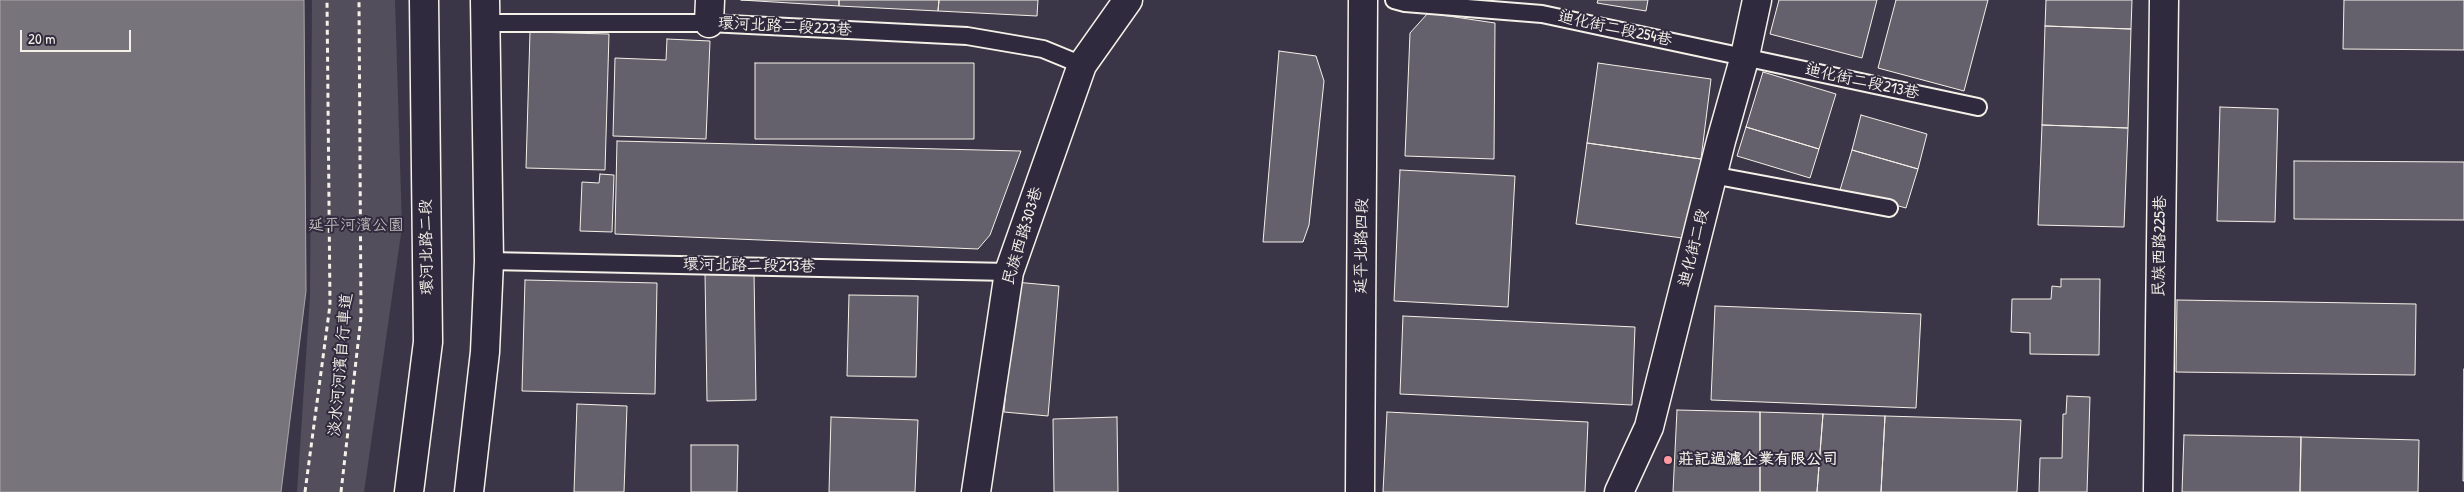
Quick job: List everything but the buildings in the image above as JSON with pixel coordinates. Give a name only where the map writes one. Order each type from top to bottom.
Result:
[{"type":"street","name":"環河北路二段","points":[[409,492],[428,342],[424,0]]},
{"type":"street","name":"民族西路303巷","points":[[976,492],[1009,272],[1082,65],[1128,0]]},
{"type":"street","name":"延平北路四段","points":[[1360,492],[1363,0]]},
{"type":"street","name":"迪化街二段","points":[[1619,492],[1649,427],[1712,175],[1745,56],[1757,0]]},
{"type":"street","name":"民族西路225巷","points":[[2158,492],[2164,0]]},
{"type":"street","points":[[469,492],[485,352],[489,261],[485,12]]},
{"type":"lane","name":"迪化街二段254巷","points":[[1394,0],[1405,3],[1542,14],[1745,56]]},
{"type":"lane","name":"環河北路二段223巷","points":[[485,12],[710,11],[967,36],[1043,49],[1082,65]]},
{"type":"lane","name":"迪化街二段213巷","points":[[1745,56],[1978,107]]},
{"type":"lane","points":[[1712,175],[1889,208]]},
{"type":"lane","name":"環河北路二段213巷","points":[[489,261],[1009,272]]},
{"type":"path","points":[[305,492],[330,305],[326,0]]},
{"type":"path","name":"淡水河河濱自行車道","points":[[341,492],[361,317],[359,0]]},
{"type":"green space","name":"延平河濱公園","points":[[312,0],[395,0],[402,227],[364,492],[297,492],[310,297]]},
{"type":"shaded area","points":[[0,0],[304,0],[306,291],[281,492],[0,492]]},
{"type":"place","name":"莊記過濾企業有限公司","points":[[1668,460]]}]
